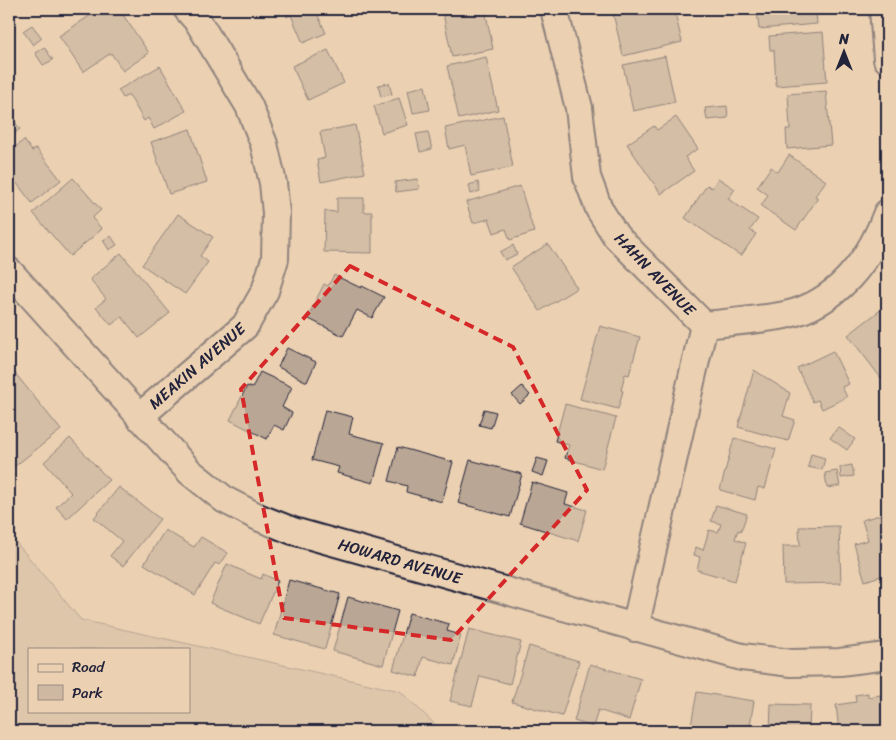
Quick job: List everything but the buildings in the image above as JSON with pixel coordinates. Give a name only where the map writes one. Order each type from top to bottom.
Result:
[{"type":"street","name":"MEAKIN AVENUE","points":[[139,417],[245,326],[265,291],[275,259],[276,213],[273,183],[264,144],[249,106],[199,23],[187,9]]},
{"type":"street","name":"HAHN AVENUE","points":[[554,9],[579,108],[587,176],[599,209],[616,236],[704,325],[635,628]]},
{"type":"street","points":[[883,9],[887,59]]},
{"type":"street","points":[[704,325],[786,315],[811,306],[834,292],[855,272],[874,244],[887,213]]},
{"type":"street","name":"HOWARD AVENUE","points":[[9,271],[190,472],[225,500],[260,518],[303,533],[742,657],[791,663],[840,662],[887,656]]},
{"type":"highlighted area","points":[[350,266],[513,347],[587,490],[451,640],[284,618],[241,389]]},
{"type":"green space","points":[[9,534],[81,620],[400,691],[442,731],[9,731]]}]
